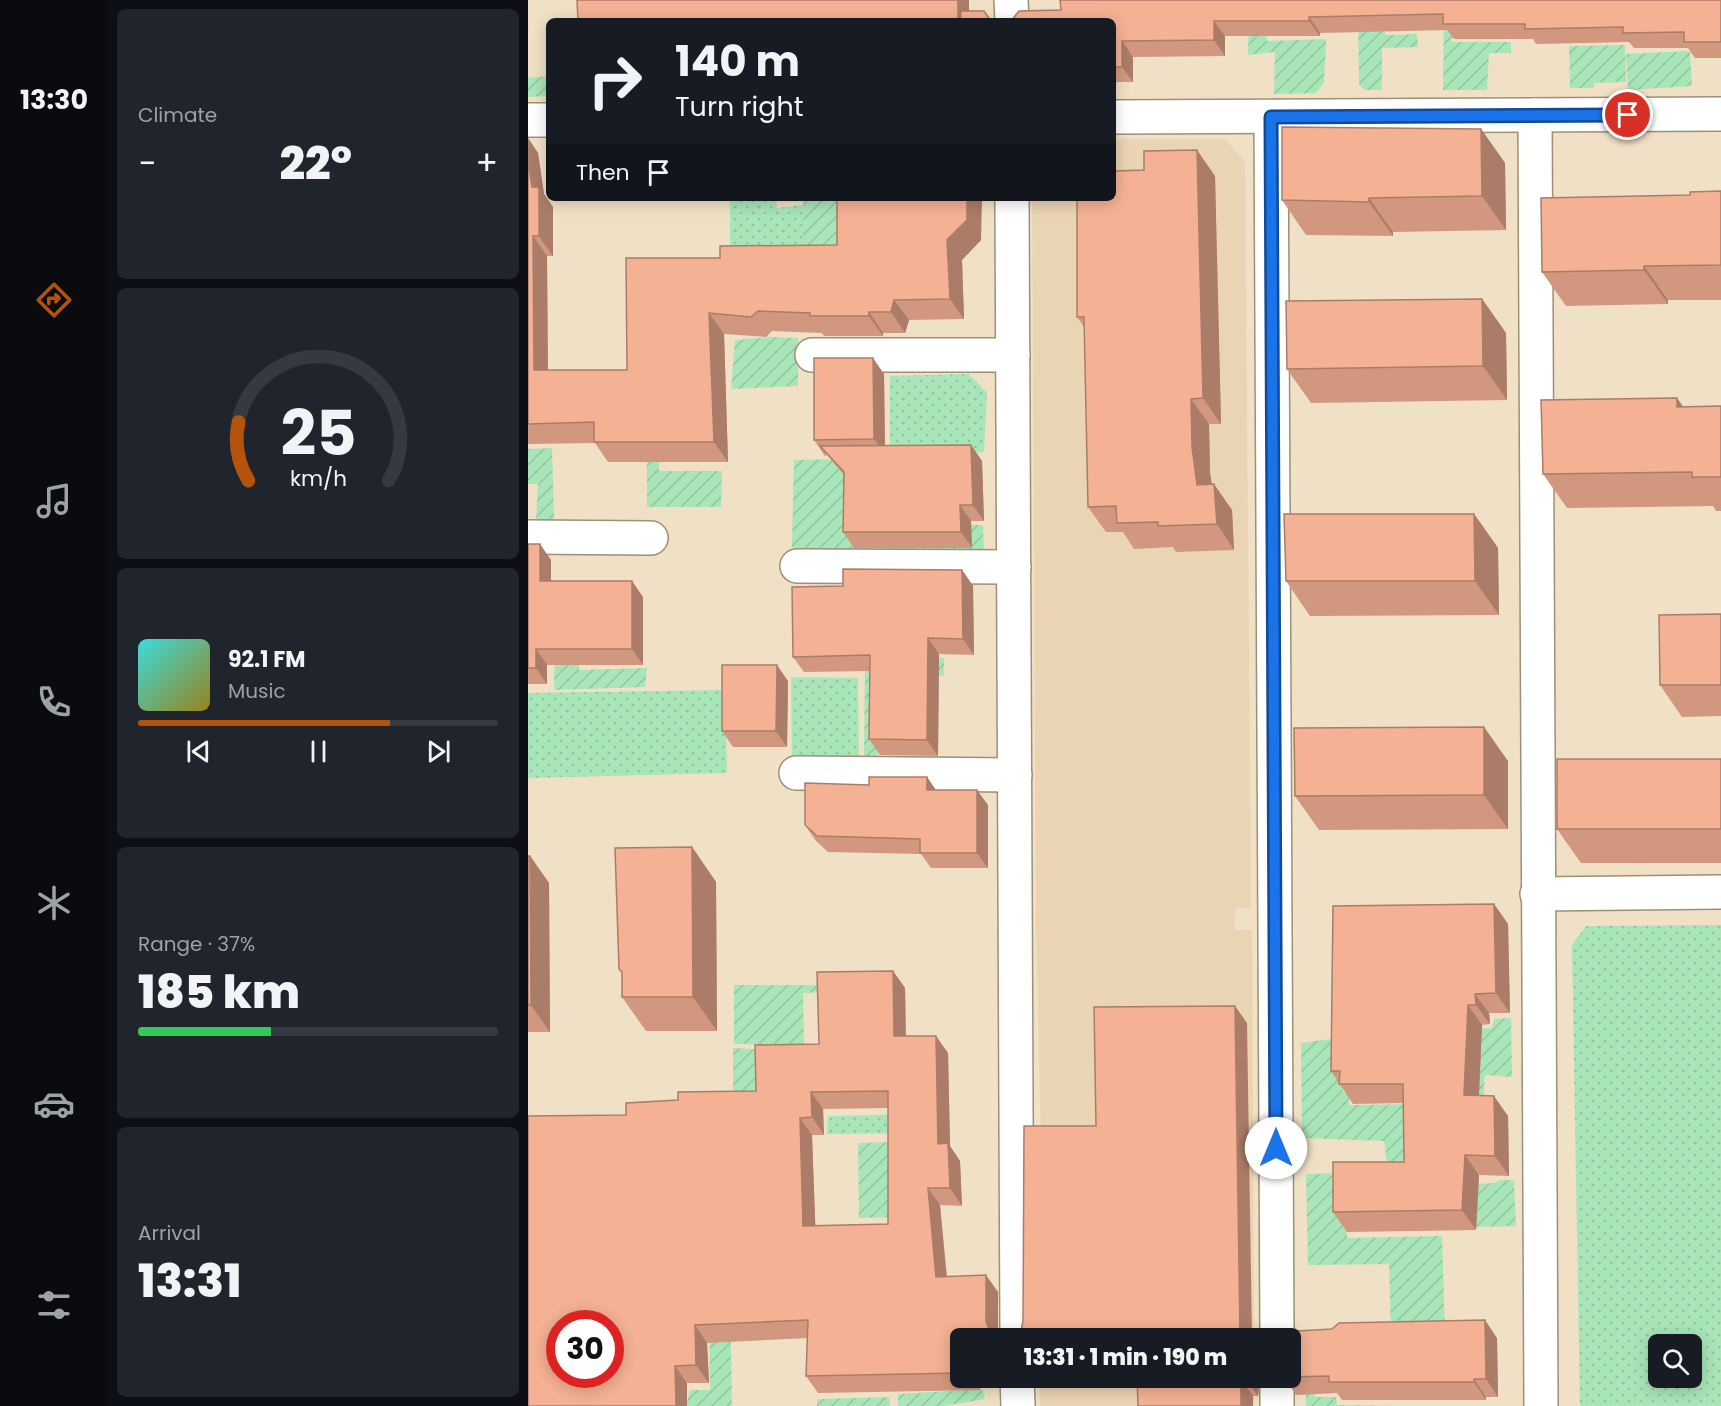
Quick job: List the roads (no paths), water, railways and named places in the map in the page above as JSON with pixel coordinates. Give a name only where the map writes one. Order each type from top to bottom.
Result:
[{"type":"street","points":[[1011,0],[1012,18]]},
{"type":"street","points":[[1116,117],[1721,114]]},
{"type":"street","points":[[1535,115],[1541,1406]]},
{"type":"street","points":[[1271,117],[1277,1328]]},
{"type":"street","points":[[528,120],[546,120]]},
{"type":"street","points":[[1012,201],[1017,1328]]},
{"type":"street","points":[[812,355],[1013,355]]},
{"type":"street","points":[[528,537],[651,538]]},
{"type":"street","points":[[797,566],[1014,567]]},
{"type":"street","points":[[796,773],[1015,775]]},
{"type":"street","points":[[1537,894],[1721,892]]},
{"type":"street","points":[[1017,1388],[1018,1406]]},
{"type":"street","points":[[1277,1388],[1277,1406]]}]
